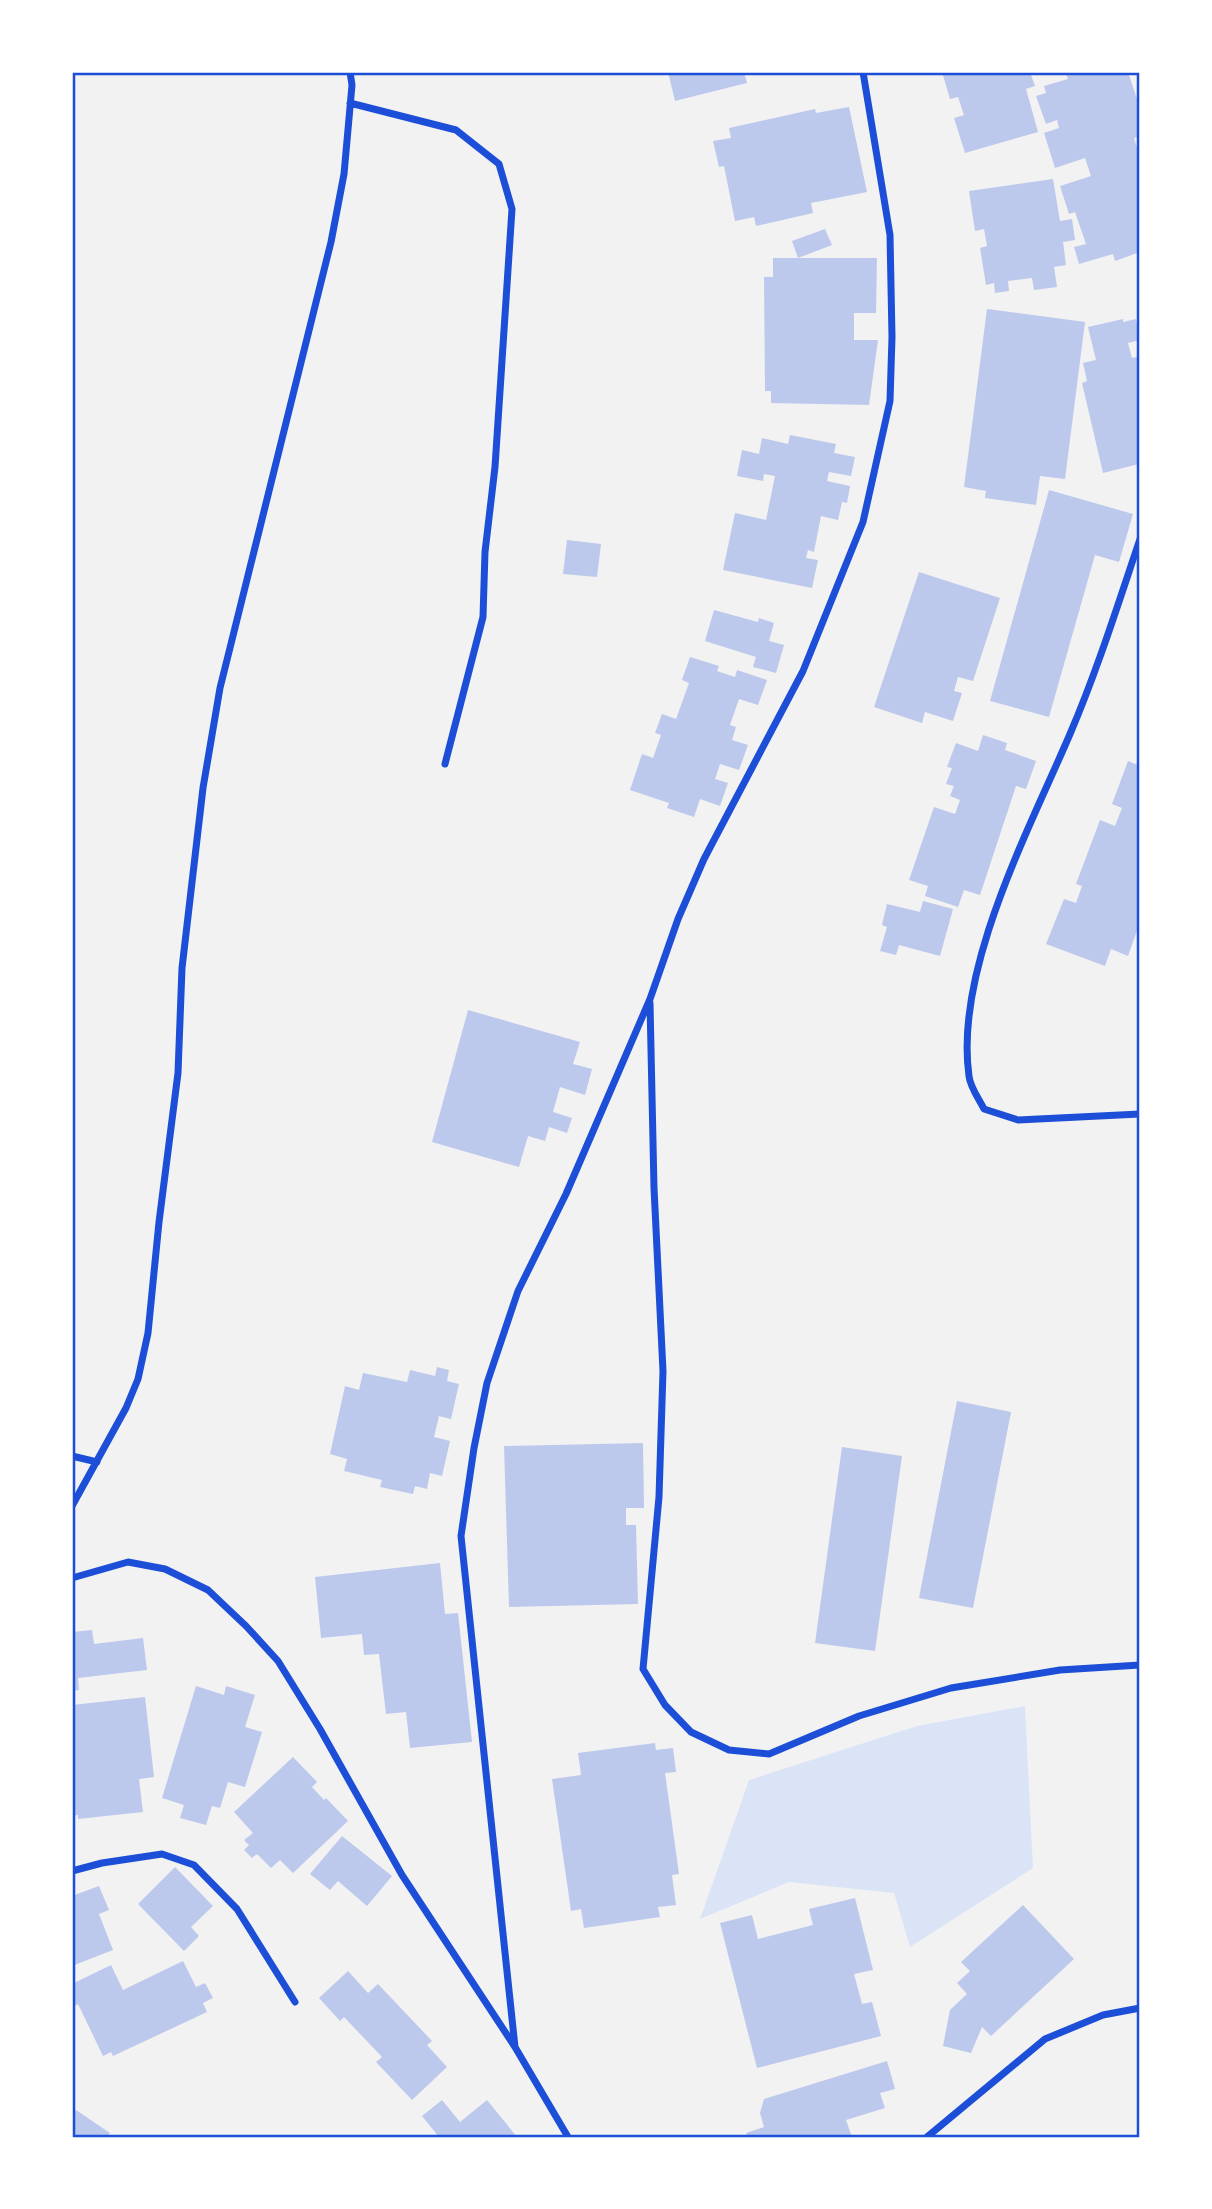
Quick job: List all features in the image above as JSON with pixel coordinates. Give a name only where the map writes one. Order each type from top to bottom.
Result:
[{"type":"street","points":[[72,1506],[126,1408],[138,1379],[148,1333],[178,1073],[182,968],[203,788],[220,688],[331,242],[344,174],[350,72]]},
{"type":"street","points":[[514,2047],[461,1536],[474,1448],[487,1382],[518,1292],[566,1194],[650,999],[678,919],[704,859],[803,671],[863,522],[890,401],[892,337],[890,235],[863,72]]},
{"type":"street","points":[[350,103],[456,130],[499,164],[512,209],[495,467],[485,552],[483,617],[445,764]]},
{"type":"street","points":[[1140,539],[1070,732],[1024,834],[981,955],[967,1025],[969,1078],[984,1110],[1018,1120],[1140,1114]]},
{"type":"street","points":[[650,999],[654,1175],[663,1371],[659,1497],[643,1669],[665,1705],[691,1732],[729,1750],[769,1754],[859,1716],[951,1688],[1059,1670],[1140,1665]]},
{"type":"street","points":[[72,1456],[97,1462]]},
{"type":"street","points":[[72,1578],[128,1562],[165,1569],[208,1590],[278,1661],[320,1729],[402,1875],[514,2047],[568,2137]]},
{"type":"street","points":[[72,1871],[102,1863],[162,1854],[194,1865],[237,1909],[295,2002]]},
{"type":"street","points":[[927,2137],[1045,2039],[1102,2015],[1140,2008]]},
{"type":"shaded area","points":[[1025,1706],[1033,1868],[910,1947],[894,1893],[789,1882],[700,1919],[749,1780],[917,1726]]},
{"type":"building","points":[[668,72],[744,72],[747,83],[675,101]]},
{"type":"building","points":[[942,72],[1030,72],[1035,86],[1026,89],[1038,132],[965,153],[954,118],[964,115],[958,97],[950,99]]},
{"type":"building","points":[[1128,72],[1140,108],[1140,136],[1134,138],[1140,157],[1140,252],[1115,261],[1113,254],[1079,264],[1074,247],[1086,244],[1075,212],[1069,214],[1060,186],[1091,176],[1085,158],[1055,168],[1044,133],[1059,128],[1057,120],[1046,124],[1036,96],[1046,93],[1044,86],[1068,79],[1066,73]]},
{"type":"building","points":[[849,107],[867,192],[811,203],[813,213],[756,226],[754,217],[735,221],[724,166],[719,167],[713,141],[731,138],[729,128],[815,109],[816,113]]},
{"type":"building","points":[[1053,179],[1060,221],[1072,219],[1075,240],[1063,242],[1066,265],[1054,267],[1057,287],[1034,290],[1032,278],[1008,281],[1009,291],[995,293],[994,283],[986,285],[980,248],[987,246],[984,229],[975,231],[969,191]]},
{"type":"building","points":[[825,229],[832,245],[798,258],[792,241]]},
{"type":"building","points":[[773,258],[877,258],[876,313],[854,313],[854,340],[878,340],[869,405],[771,403],[771,391],[765,391],[764,277],[773,277]]},
{"type":"building","points":[[987,309],[1085,322],[1065,479],[1040,476],[1036,505],[985,498],[986,491],[964,487]]},
{"type":"building","points":[[1123,319],[1123,322],[1136,319],[1140,340],[1128,343],[1132,358],[1140,356],[1139,464],[1103,473],[1082,383],[1087,381],[1083,363],[1096,360],[1088,327]]},
{"type":"building","points":[[790,435],[836,444],[834,453],[855,457],[851,476],[829,472],[827,481],[850,486],[847,503],[842,502],[838,520],[821,516],[814,552],[808,550],[806,558],[818,560],[812,588],[723,570],[735,513],[766,520],[775,476],[764,474],[763,481],[737,476],[742,450],[759,454],[762,438],[788,444]]},
{"type":"building","points":[[1049,490],[1133,514],[1119,562],[1095,555],[1049,717],[990,701]]},
{"type":"building","points":[[567,540],[601,544],[597,577],[563,574]]},
{"type":"building","points":[[919,572],[1000,598],[973,681],[958,677],[954,691],[962,693],[953,721],[925,712],[922,723],[874,707]]},
{"type":"building","points":[[714,610],[758,622],[759,618],[774,623],[769,641],[784,645],[776,673],[753,667],[756,657],[705,641]]},
{"type":"building","points":[[690,657],[719,666],[717,671],[735,677],[737,670],[767,680],[758,705],[739,699],[730,725],[736,727],[732,740],[748,745],[739,770],[720,764],[715,779],[728,783],[720,806],[700,799],[694,817],[667,808],[669,803],[630,790],[642,754],[653,758],[661,735],[655,733],[662,714],[676,719],[689,683],[682,680]]},
{"type":"building","points":[[983,735],[1007,743],[1005,750],[1036,761],[1026,789],[1016,786],[980,895],[964,890],[958,907],[925,896],[928,886],[909,880],[934,807],[955,814],[960,800],[950,796],[954,786],[946,784],[952,768],[947,767],[956,743],[978,751]]},
{"type":"building","points":[[1128,761],[1140,766],[1140,922],[1128,956],[1111,949],[1105,966],[1046,944],[1064,899],[1076,903],[1082,886],[1076,884],[1100,820],[1115,826],[1122,808],[1112,804]]},
{"type":"building","points":[[923,901],[953,909],[940,956],[899,945],[896,955],[880,951],[887,927],[882,925],[887,904],[920,912]]},
{"type":"building","points":[[468,1010],[580,1042],[573,1064],[592,1069],[585,1095],[560,1087],[553,1112],[572,1118],[567,1133],[549,1127],[545,1141],[528,1136],[519,1167],[432,1142]]},
{"type":"building","points":[[437,1367],[449,1370],[447,1381],[459,1384],[451,1419],[439,1416],[434,1437],[450,1441],[442,1476],[430,1473],[427,1489],[415,1486],[413,1494],[380,1487],[382,1480],[344,1471],[347,1459],[330,1454],[345,1386],[359,1390],[363,1373],[407,1382],[410,1370],[435,1376]]},
{"type":"building","points":[[957,1401],[1011,1412],[973,1608],[919,1598]]},
{"type":"building","points":[[643,1443],[644,1508],[626,1508],[626,1525],[636,1525],[638,1604],[509,1607],[504,1446]]},
{"type":"building","points":[[842,1447],[902,1456],[875,1651],[815,1643]]},
{"type":"building","points":[[440,1563],[445,1614],[458,1613],[472,1742],[410,1748],[406,1712],[386,1714],[379,1654],[364,1655],[362,1634],[321,1638],[315,1577]]},
{"type":"building","points":[[92,1630],[94,1644],[143,1638],[147,1670],[78,1678],[79,1690],[72,1691],[72,1632]]},
{"type":"building","points":[[196,1686],[224,1695],[226,1686],[255,1695],[245,1727],[262,1732],[245,1787],[228,1782],[220,1808],[212,1806],[206,1825],[180,1818],[184,1805],[162,1798]]},
{"type":"building","points":[[145,1697],[154,1777],[139,1779],[143,1812],[78,1819],[78,1815],[72,1816],[72,1705]]},
{"type":"building","points":[[655,1743],[656,1750],[673,1748],[676,1772],[665,1773],[679,1874],[672,1875],[676,1905],[658,1907],[660,1917],[584,1928],[581,1909],[571,1911],[552,1779],[581,1775],[578,1753]]},
{"type":"building","points":[[293,1757],[317,1782],[312,1787],[348,1821],[293,1873],[280,1860],[271,1868],[257,1854],[252,1858],[244,1850],[249,1845],[244,1840],[253,1833],[234,1812]]},
{"type":"building","points":[[342,1836],[392,1876],[367,1906],[338,1881],[330,1890],[310,1874]]},
{"type":"building","points":[[175,1867],[213,1906],[191,1927],[199,1936],[184,1951],[138,1904]]},
{"type":"building","points":[[99,1886],[109,1910],[99,1914],[113,1950],[72,1966],[72,1896]]},
{"type":"building","points":[[855,1898],[873,1970],[854,1974],[862,2004],[872,2002],[881,2036],[757,2068],[720,1923],[752,1915],[758,1939],[813,1925],[809,1909]]},
{"type":"building","points":[[1023,1905],[1074,1959],[991,2036],[982,2027],[971,2053],[943,2046],[950,2010],[967,1994],[957,1983],[970,1971],[961,1962]]},
{"type":"building","points":[[183,1961],[196,1987],[205,1983],[213,1998],[203,2003],[207,2012],[113,2056],[111,2052],[103,2056],[78,2004],[72,2008],[72,1984],[111,1965],[123,1990]]},
{"type":"building","points":[[348,1971],[368,1993],[378,1984],[432,2041],[427,2045],[447,2067],[412,2100],[376,2062],[382,2057],[344,2017],[340,2021],[319,1998]]},
{"type":"building","points":[[887,2061],[895,2089],[880,2093],[885,2108],[846,2120],[852,2137],[748,2137],[746,2133],[764,2127],[760,2113],[764,2099]]},
{"type":"building","points":[[442,2100],[460,2122],[487,2100],[517,2137],[439,2137],[422,2116]]},
{"type":"building","points":[[76,2110],[110,2133],[107,2137],[72,2137],[72,2117]]}]
